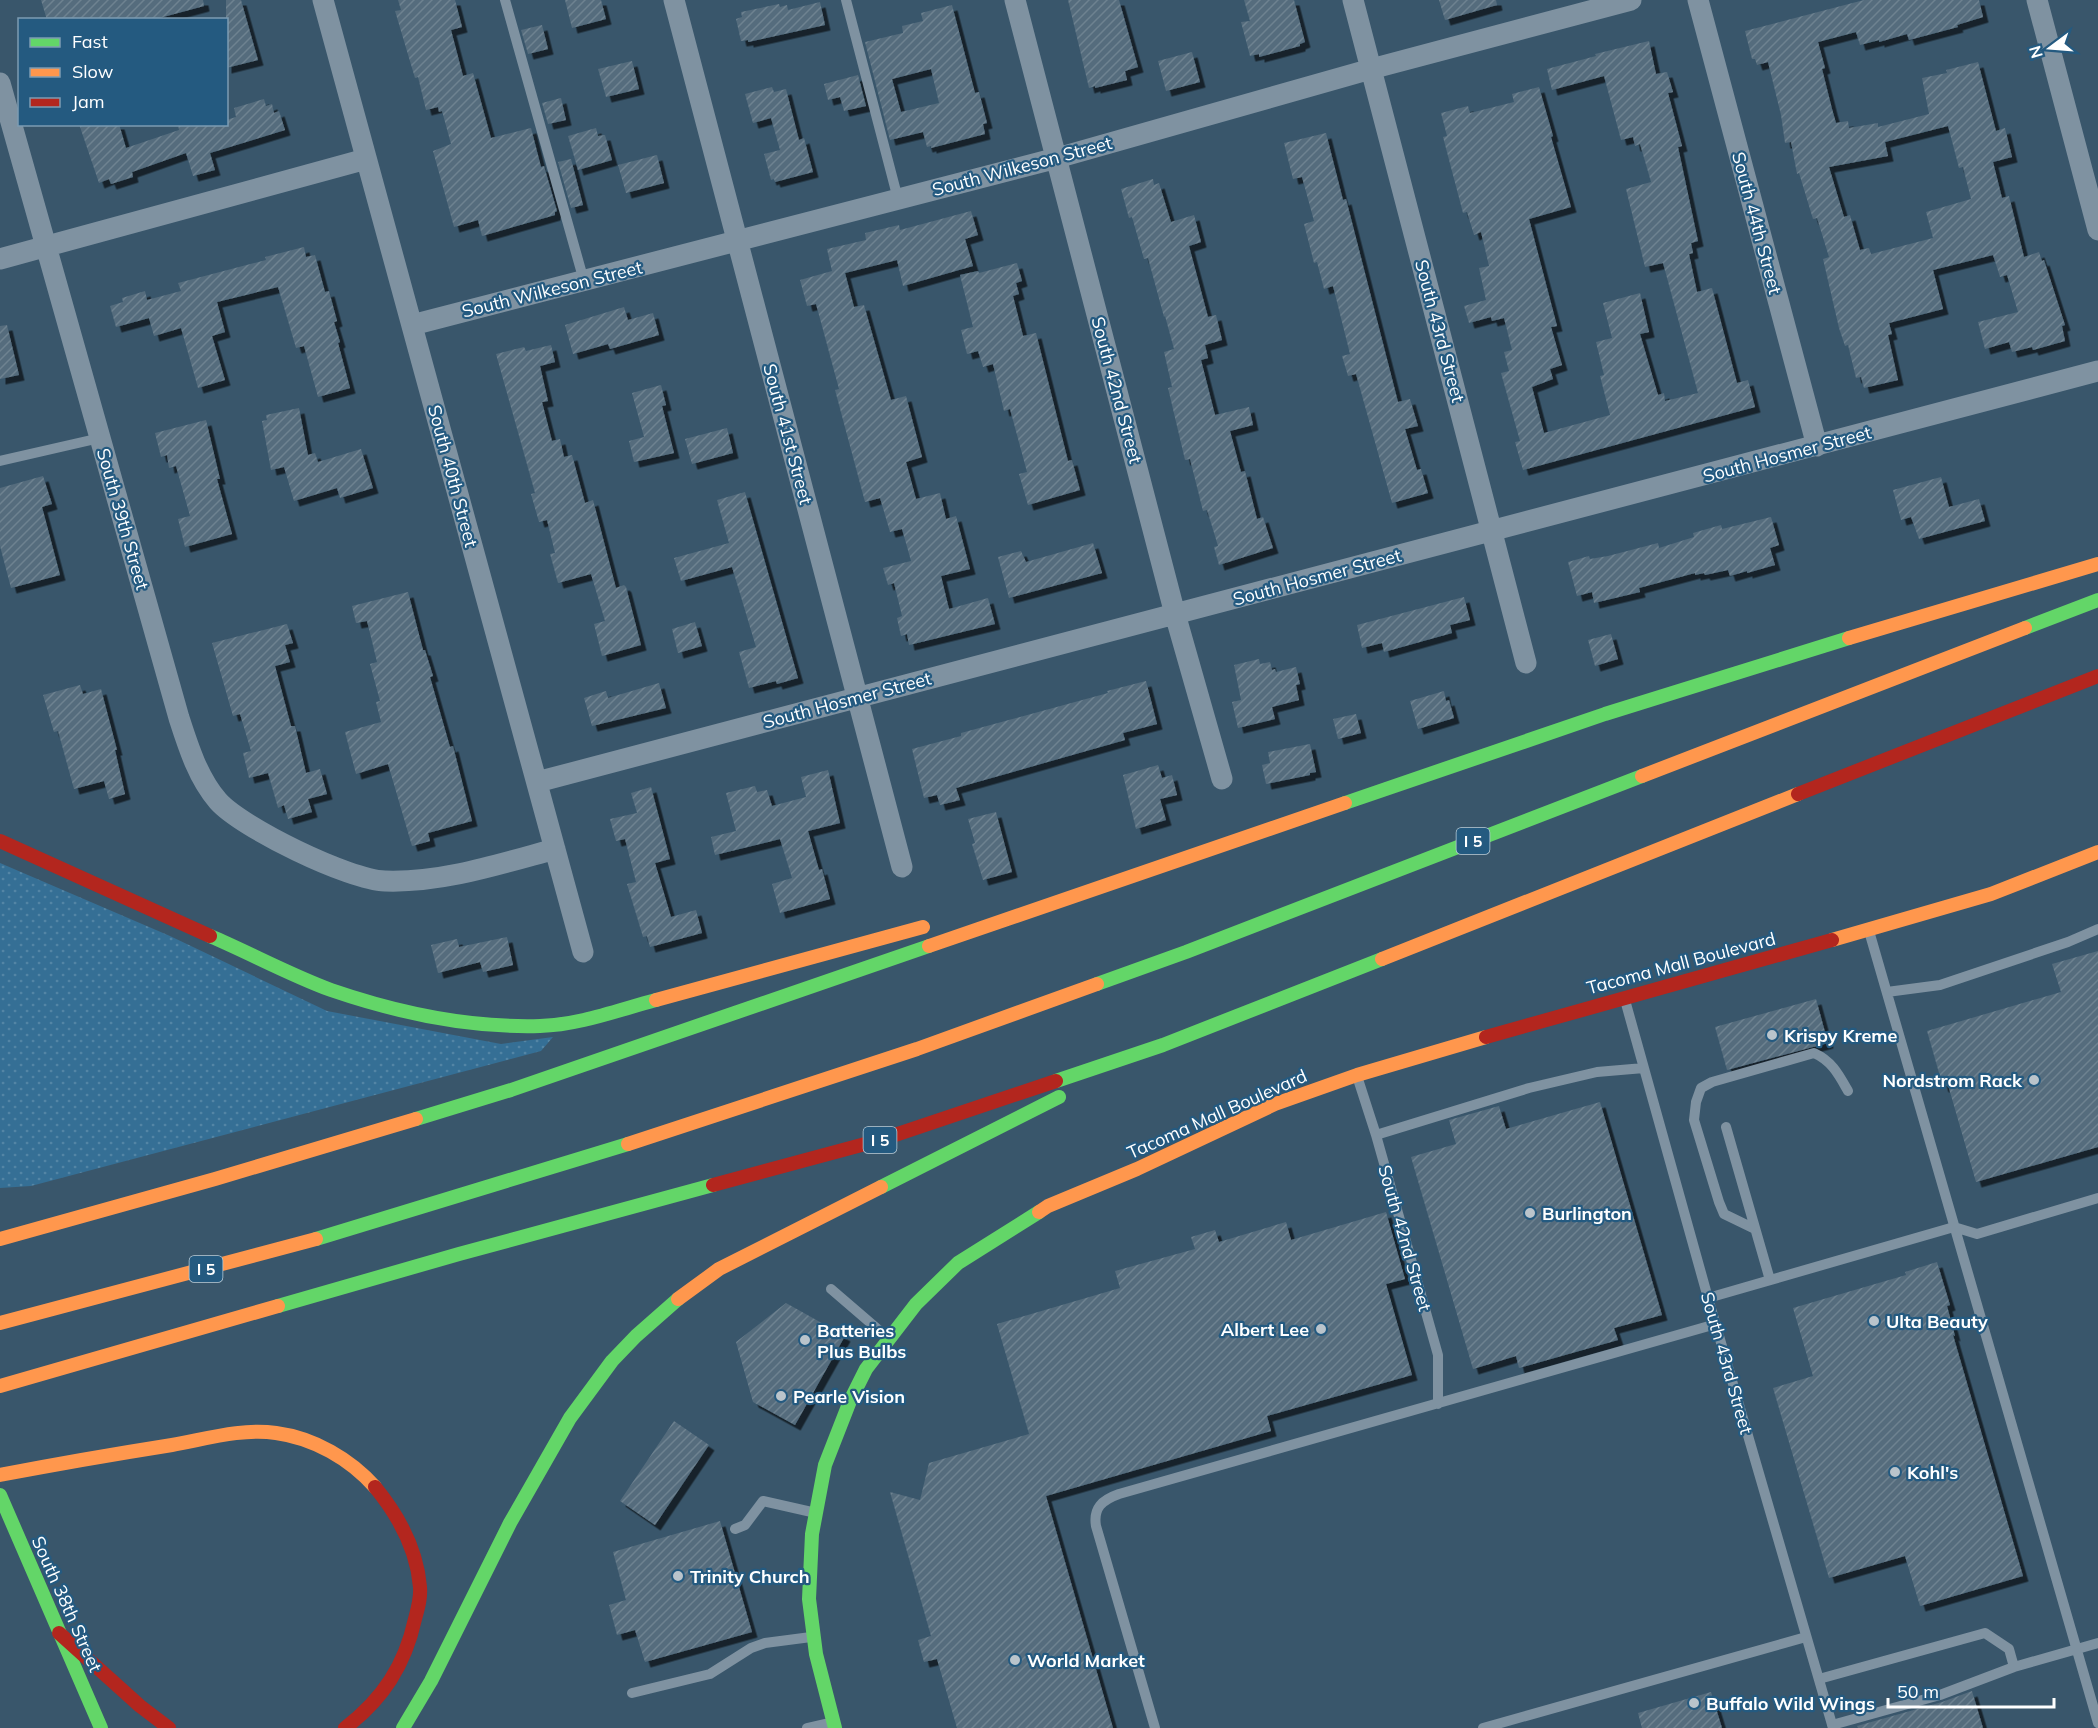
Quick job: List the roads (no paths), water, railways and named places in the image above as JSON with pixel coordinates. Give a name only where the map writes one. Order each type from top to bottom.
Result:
[{"type":"main road","points":[[0,1239],[215,1179],[511,1090],[1685,687],[2098,564]]},
{"type":"main road","name":"I 5","points":[[0,1323],[261,1255],[377,1221],[629,1144],[917,1049],[1186,952],[2098,600]]},
{"type":"main road","name":"I 5","points":[[0,1386],[448,1257],[880,1140],[1162,1045],[2098,676]]},
{"type":"main road","points":[[1029,897],[1257,834]]},
{"type":"main road","points":[[0,841],[329,989],[390,1008],[446,1020],[496,1025],[542,1026],[587,1019],[938,923]]},
{"type":"main road","name":"Tacoma Mall Boulevard","points":[[834,1725],[814,1637],[809,1599],[812,1534],[825,1466],[850,1401],[866,1369],[916,1304],[958,1263],[1048,1206],[1137,1169],[1275,1104],[1357,1075],[1991,894],[2098,852]]},
{"type":"main road","points":[[398,1725],[428,1685],[490,1558],[564,1426],[592,1386],[639,1332],[719,1269],[1162,1045]]},
{"type":"main road","points":[[0,1225],[215,1179]]},
{"type":"main road","points":[[0,1475],[252,1433],[276,1433],[305,1439],[329,1449],[356,1467],[381,1492],[401,1522],[415,1559],[420,1594],[414,1629],[400,1668],[385,1692],[360,1718],[345,1728]]},
{"type":"main road","name":"South 38th Street","points":[[0,1495],[101,1728]]},
{"type":"main road","points":[[59,1633],[90,1658],[152,1716],[169,1728]]},
{"type":"street","name":"South 40th Street","points":[[323,0],[583,952]]},
{"type":"street","name":"South 41st Street","points":[[674,0],[902,867]]},
{"type":"street","name":"South 42nd Street","points":[[1015,0],[1175,614],[1222,779]]},
{"type":"street","name":"South 43rd Street","points":[[1353,0],[1526,663]]},
{"type":"street","name":"South Wilkeson Street","points":[[412,325],[1057,158],[1371,69],[1631,0]]},
{"type":"street","name":"South 44th Street","points":[[1698,0],[1817,446]]},
{"type":"street","points":[[2037,0],[2098,230]]},
{"type":"street","name":"South 39th Street","points":[[0,83],[179,718],[188,745],[209,789],[223,806],[258,830],[305,854],[365,879],[384,881],[429,878],[490,866],[555,849]]},
{"type":"street","points":[[0,259],[366,159]]},
{"type":"street","name":"South Hosmer Street","points":[[537,782],[2098,371]]},
{"type":"lane","points":[[505,0],[584,281]]},
{"type":"lane","points":[[846,0],[898,199]]},
{"type":"lane","points":[[0,461],[100,438]]},
{"type":"lane","points":[[1887,992],[1940,985],[2068,942],[2098,929]]},
{"type":"lane","points":[[1868,930],[2098,1723]]},
{"type":"lane","name":"South 43rd Street","points":[[1624,997],[1708,1298],[1832,1726]]},
{"type":"lane","points":[[1755,1229],[1724,1214],[1719,1202],[1694,1120],[1696,1102],[1701,1088],[1712,1082],[1814,1053],[1835,1068],[1848,1091]]},
{"type":"lane","points":[[1376,1135],[1529,1088],[1597,1072],[1644,1068]]},
{"type":"lane","name":"South 42nd Street","points":[[1357,1075],[1438,1355],[1438,1404]]},
{"type":"lane","points":[[1726,1127],[1770,1280]]},
{"type":"lane","points":[[1708,1298],[1954,1227],[1977,1234],[2098,1198]]},
{"type":"lane","points":[[831,1289],[890,1339]]},
{"type":"lane","points":[[1155,1728],[1096,1526],[1096,1513],[1100,1504],[1119,1494],[1716,1324]]},
{"type":"lane","points":[[735,1529],[745,1525],[763,1502],[816,1513]]},
{"type":"lane","points":[[1819,1679],[1985,1633],[2008,1649],[2014,1666]]},
{"type":"lane","points":[[632,1693],[710,1674],[751,1648],[765,1643],[814,1637]]},
{"type":"lane","points":[[1483,1728],[1806,1637]]},
{"type":"lane","points":[[1832,1726],[1940,1695],[2014,1666],[2098,1642]]},
{"type":"lane","points":[[807,1728],[834,1725]]},
{"type":"place","name":"Krispy Kreme","points":[[1772,1035]]},
{"type":"place","name":"Nordstrom Rack","points":[[2034,1080]]},
{"type":"place","name":"Burlington","points":[[1530,1213]]},
{"type":"place","name":"Ulta Beauty","points":[[1874,1321]]},
{"type":"place","name":"Albert Lee","points":[[1321,1329]]},
{"type":"place","name":"Batteries Plus Bulbs","points":[[805,1340]]},
{"type":"place","name":"Pearle Vision","points":[[781,1396]]},
{"type":"place","name":"Kohl's","points":[[1895,1472]]},
{"type":"place","name":"Trinity Church","points":[[678,1576]]},
{"type":"place","name":"World Market","points":[[1015,1660]]},
{"type":"place","name":"Buffalo Wild Wings","points":[[1694,1703]]}]
